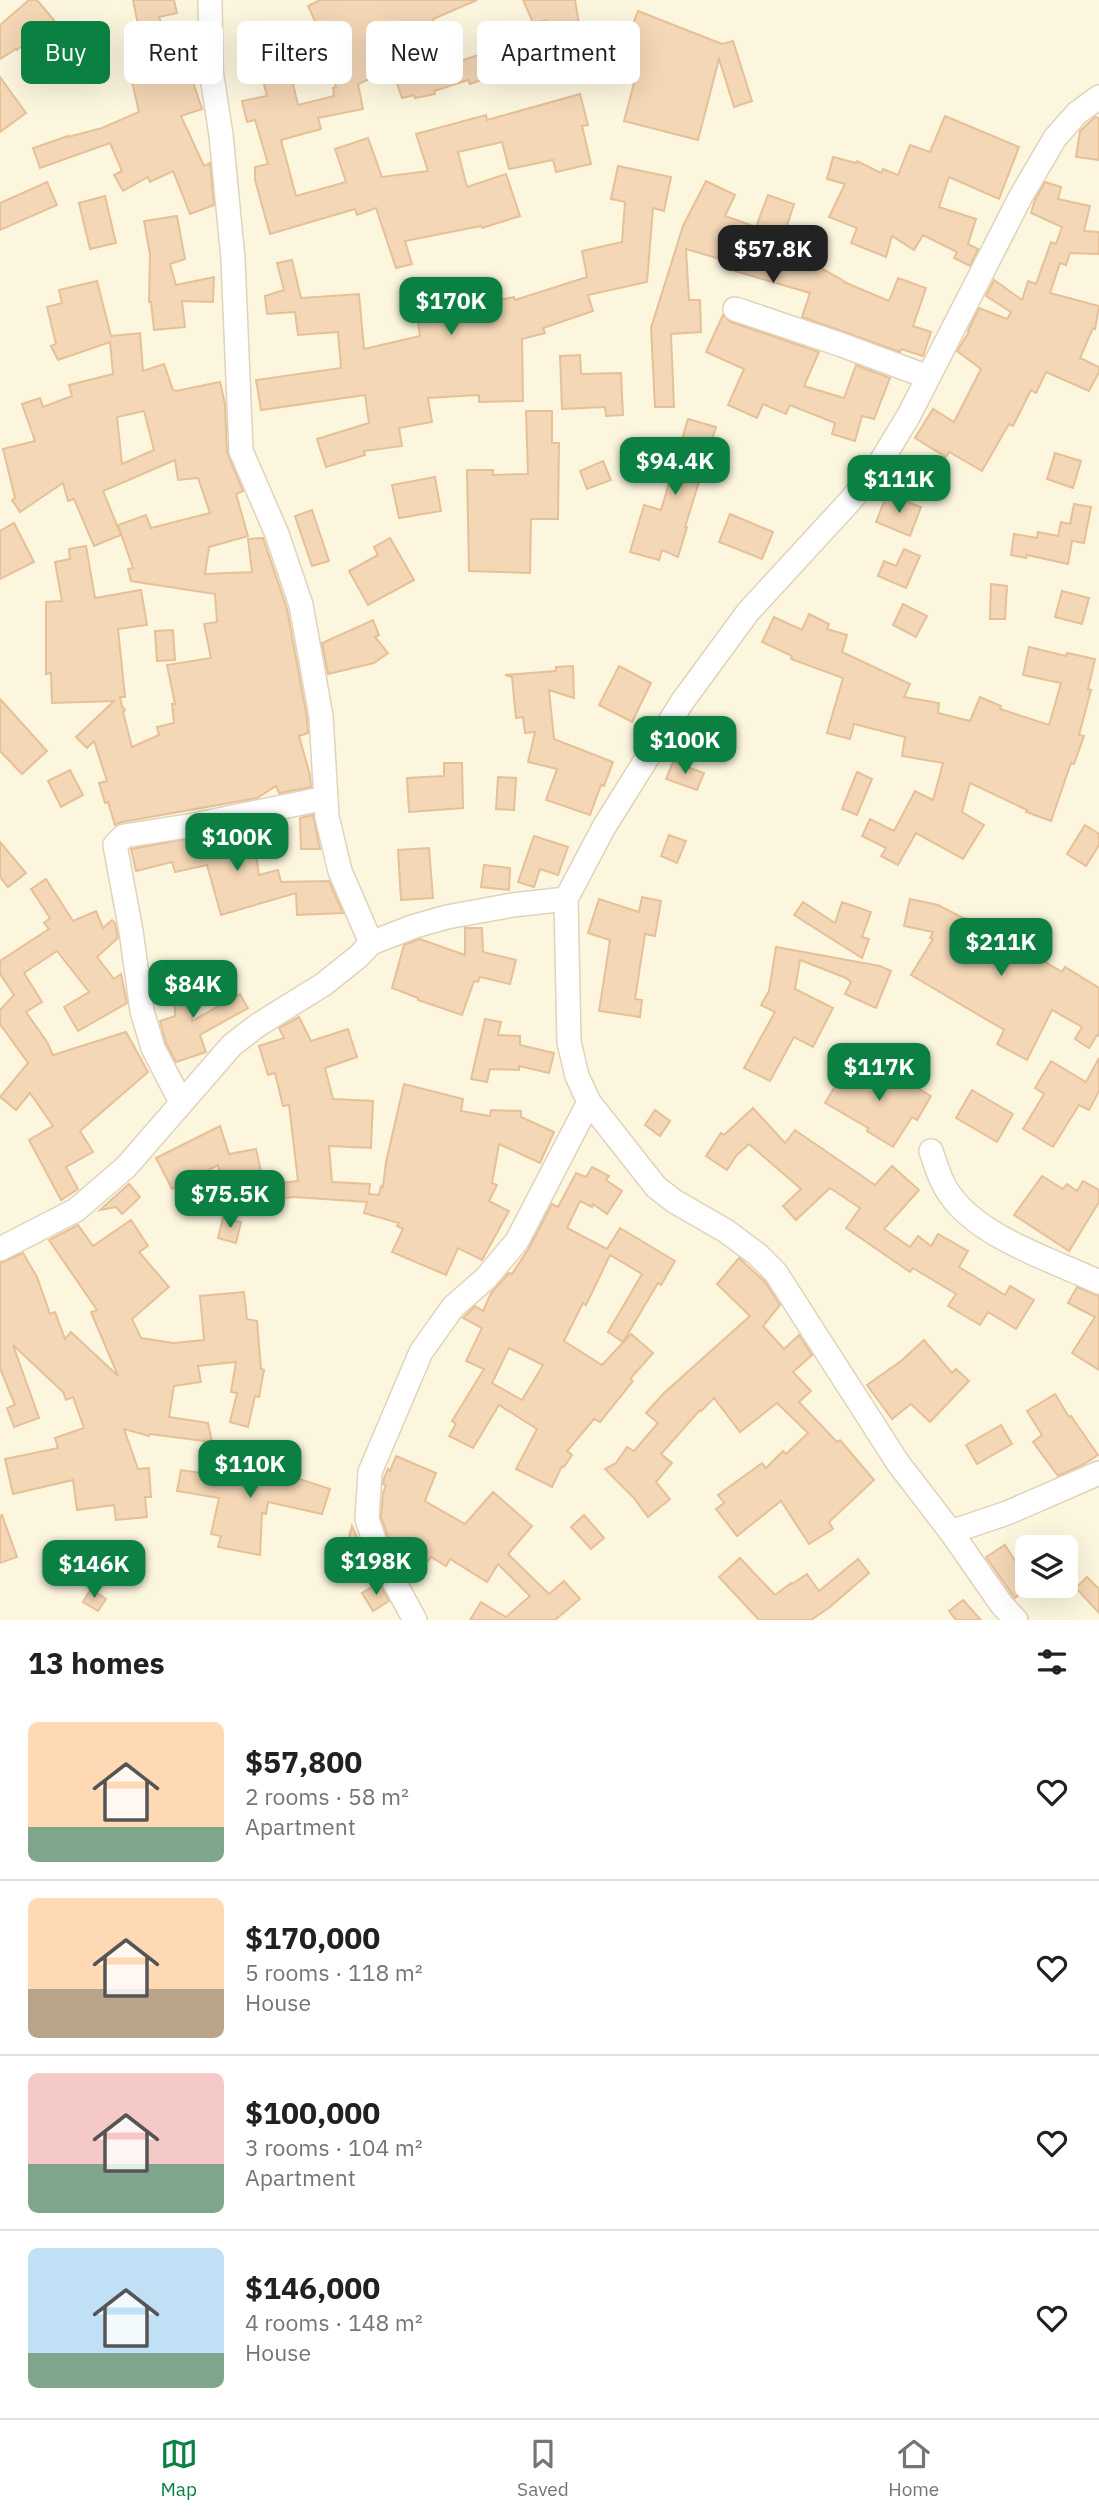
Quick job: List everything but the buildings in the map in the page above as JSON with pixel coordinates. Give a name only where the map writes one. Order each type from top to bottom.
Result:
[{"type":"street","points":[[210,0],[211,70],[221,135],[233,259],[241,451],[277,534],[301,605],[321,716],[327,817],[340,871],[371,943]]},
{"type":"street","points":[[1016,1620],[1002,1605],[898,1463],[776,1273],[757,1254],[726,1231],[674,1201],[656,1187],[589,1102],[578,1076],[569,1042],[566,899],[604,827],[682,702],[748,612],[877,468],[909,415],[1021,196],[1055,138],[1077,113],[1099,97]]},
{"type":"street","points":[[735,309],[928,377]]},
{"type":"street","points":[[181,1102],[153,1048],[142,1011],[115,845],[124,836],[194,825],[326,798]]},
{"type":"street","points":[[0,1249],[76,1210],[126,1167],[232,1045],[258,1025],[324,984],[371,943],[447,917],[566,899]]},
{"type":"street","points":[[415,1620],[379,1554],[367,1519],[370,1472],[421,1352],[453,1307],[486,1278],[517,1241],[589,1102]]},
{"type":"street","points":[[931,1152],[940,1178],[966,1214],[1006,1240],[1099,1282]]},
{"type":"street","points":[[951,1532],[1007,1513],[1099,1473]]}]
